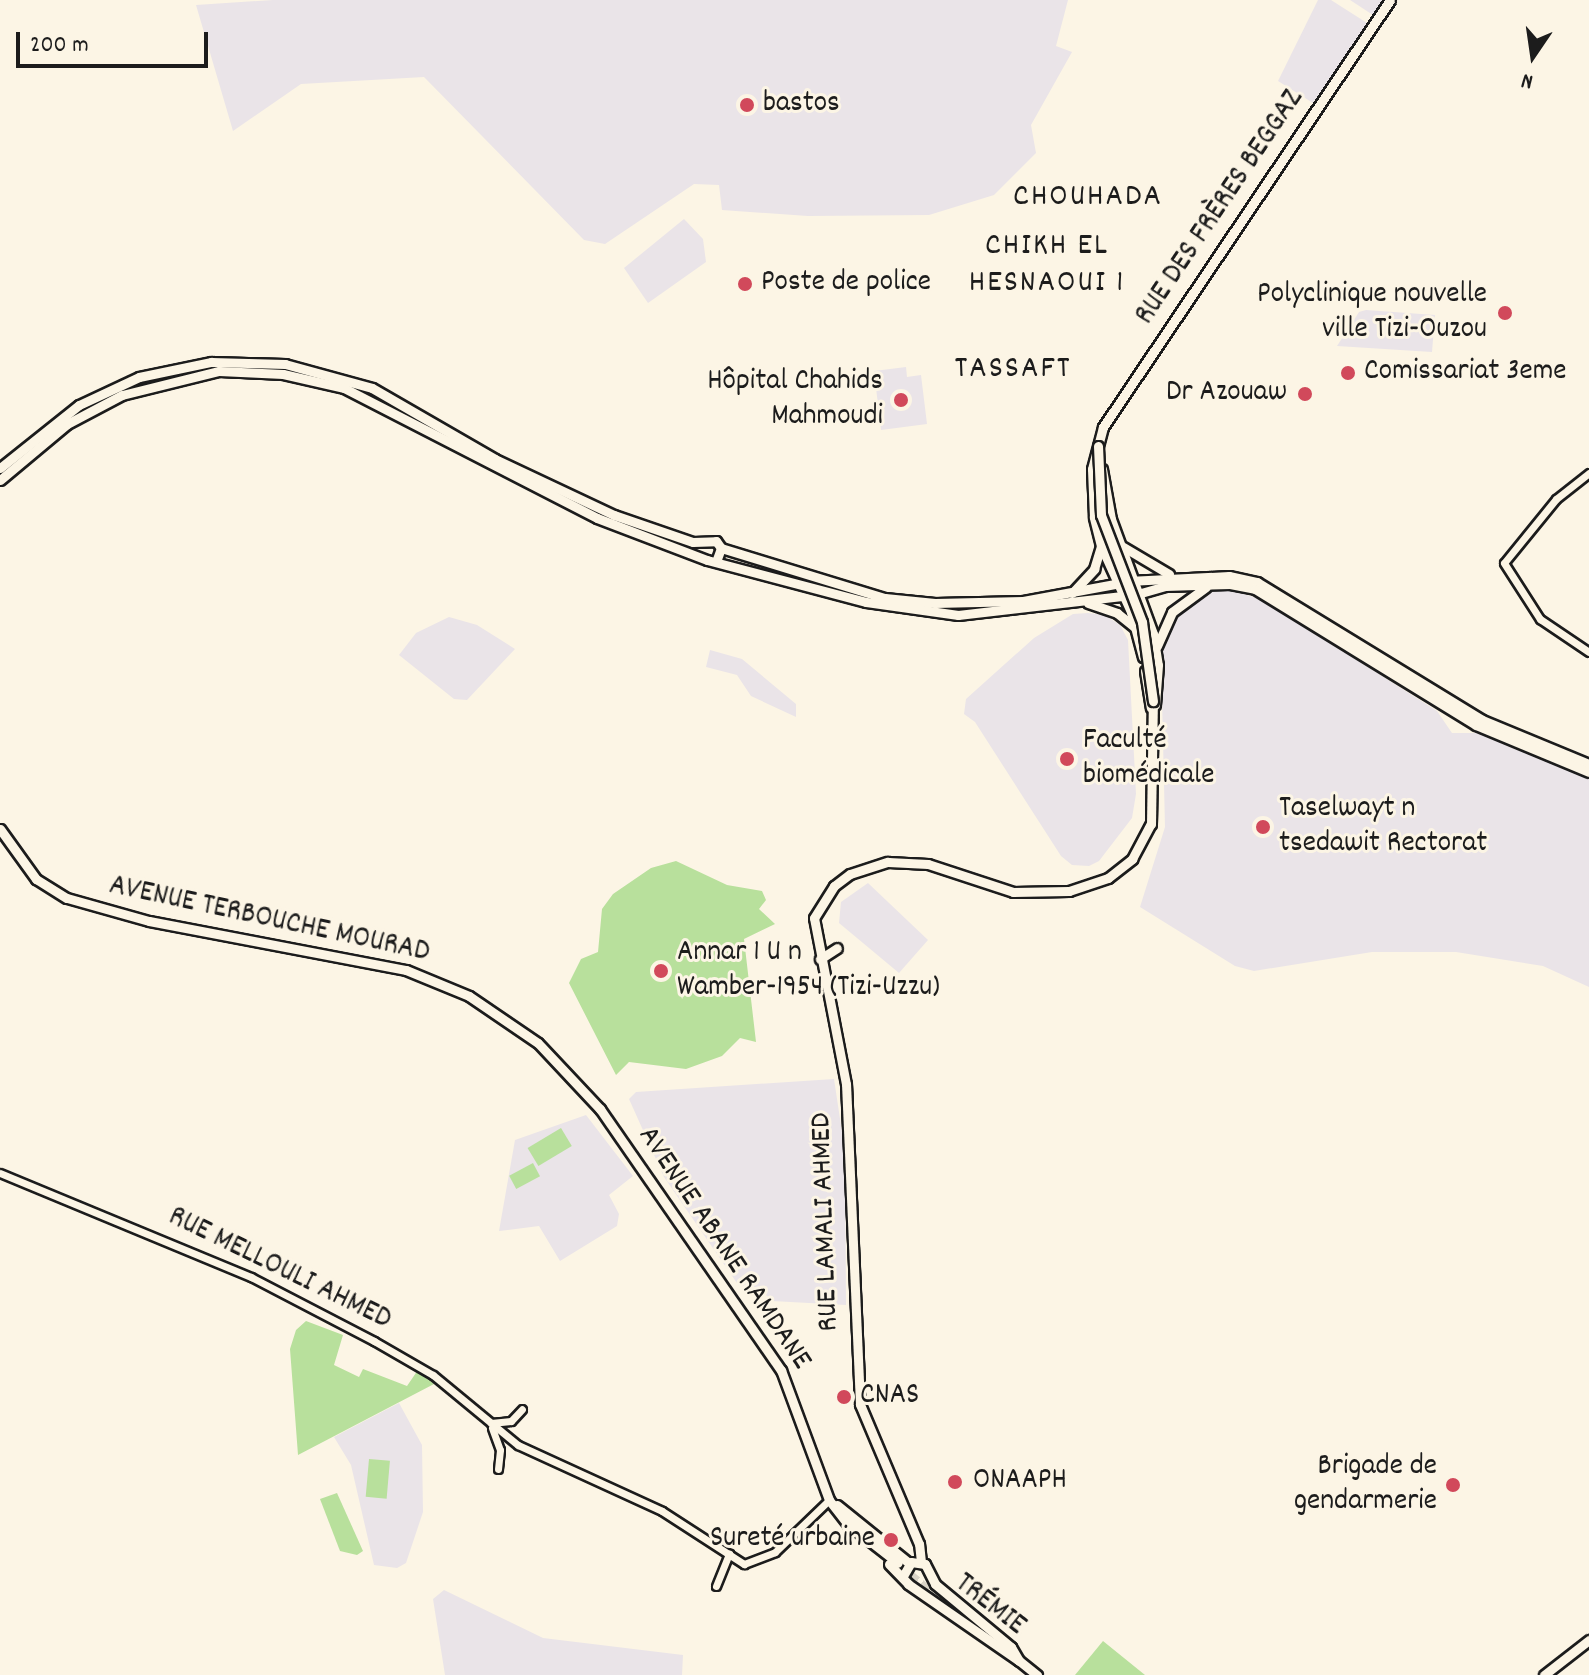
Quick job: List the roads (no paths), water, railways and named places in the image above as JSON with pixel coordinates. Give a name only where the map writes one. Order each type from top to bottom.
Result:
[{"type":"main road","name":"RUE DES FRÈRES BEGGAZ","points":[[1098,446],[1120,398],[1390,0]]},
{"type":"main road","points":[[0,468],[79,405],[125,383],[179,367],[250,361],[285,364],[369,395],[565,494],[704,543],[713,540],[721,548],[910,601],[970,604],[1128,588],[1241,585],[1269,596],[1476,725],[1589,772]]},
{"type":"main road","points":[[0,480],[88,412],[184,376],[283,374],[369,395],[563,504],[702,555],[914,612],[958,615],[1081,603],[1128,588],[1184,577]]},
{"type":"main road","points":[[1098,446],[1153,706]]},
{"type":"main road","points":[[1070,594],[1094,569],[1101,546],[1092,480],[1098,446]]},
{"type":"main road","points":[[1098,446],[1101,515],[1142,622],[1153,706]]},
{"type":"main road","points":[[702,555],[704,543]]},
{"type":"main road","points":[[1118,544],[1143,563],[1184,577],[1257,582],[1482,720],[1589,764]]},
{"type":"main road","points":[[1101,546],[1128,588],[1156,650]]},
{"type":"main road","points":[[717,559],[721,548]]},
{"type":"main road","points":[[1153,706],[1156,650],[1166,620],[1178,604],[1214,584]]},
{"type":"main road","points":[[1081,603],[1117,613],[1138,630]]},
{"type":"main road","name":"RUE LAMALI AHMED","points":[[914,1562],[915,1534],[860,1404],[846,1084],[814,918],[834,886],[850,874],[888,862],[928,864],[994,890],[1050,893],[1087,888],[1125,866],[1147,836],[1155,797],[1153,706]]},
{"type":"main road","name":"AVENUE TERBOUCHE MOURAD","points":[[0,829],[36,879],[67,898],[149,921],[406,970],[469,996],[542,1046]]},
{"type":"main road","points":[[820,959],[837,948]]},
{"type":"main road","name":"AVENUE ABANE RAMDANE","points":[[542,1046],[600,1109],[781,1370],[837,1520],[918,1587]]},
{"type":"main road","points":[[829,1500],[930,1574],[1037,1675]]},
{"type":"main road","name":"AVENUE ABANE RAMDANE","points":[[829,1500],[848,1524],[898,1563]]},
{"type":"main road","name":"RUE LAMALI AHMED","points":[[907,1518],[915,1549],[914,1562]]},
{"type":"main road","points":[[915,1534],[924,1538],[930,1533]]},
{"type":"main road","points":[[903,1576],[914,1562]]},
{"type":"main road","points":[[930,1574],[918,1587],[1003,1654],[1019,1661]]},
{"type":"main road","name":"TRÉMIE","points":[[929,1590],[1019,1661]]},
{"type":"main road","points":[[1544,1675],[1589,1640]]},
{"type":"street","points":[[1589,473],[1556,499],[1504,563],[1548,628],[1589,652]]},
{"type":"street","name":"RUE MELLOULI AHMED","points":[[0,1173],[251,1277],[433,1375],[518,1445],[662,1511],[744,1564],[775,1552],[829,1500]]},
{"type":"street","points":[[498,1469],[500,1450],[489,1423],[507,1423],[522,1409]]},
{"type":"street","points":[[716,1586],[729,1553]]},
{"type":"tunnel","points":[[900,1566],[929,1590]]},
{"type":"place","name":"bastos","points":[[747,105]]},
{"type":"place","name":"Poste de police","points":[[745,284]]},
{"type":"place","name":"Polyclinique nouvelle ville Tizi-Ouzou","points":[[1505,313]]},
{"type":"place","name":"Comissariat 3eme","points":[[1348,373]]},
{"type":"place","name":"Dr Azouaw","points":[[1305,394]]},
{"type":"place","name":"Hôpital Chahids Mahmoudi","points":[[901,400]]},
{"type":"place","name":"Faculté biomédicale","points":[[1067,759]]},
{"type":"place","name":"Taselwayt n tsedawit Rectorat","points":[[1263,827]]},
{"type":"place","name":"Annar 1 U n Wamber-1954 (Tizi-Uzzu)","points":[[661,971]]},
{"type":"place","name":"CNAS","points":[[844,1397]]},
{"type":"place","name":"ONAAPH","points":[[955,1482]]},
{"type":"place","name":"Brigade de gendarmerie","points":[[1453,1485]]},
{"type":"place","name":"Sureté urbaine","points":[[891,1540]]},
{"type":"district","name":"CHOUHADA","points":[[1088,198]]},
{"type":"district","name":"CHIKH EL HESNAOUI 1","points":[[1047,266]]},
{"type":"district","name":"TASSAFT","points":[[1013,370]]}]
